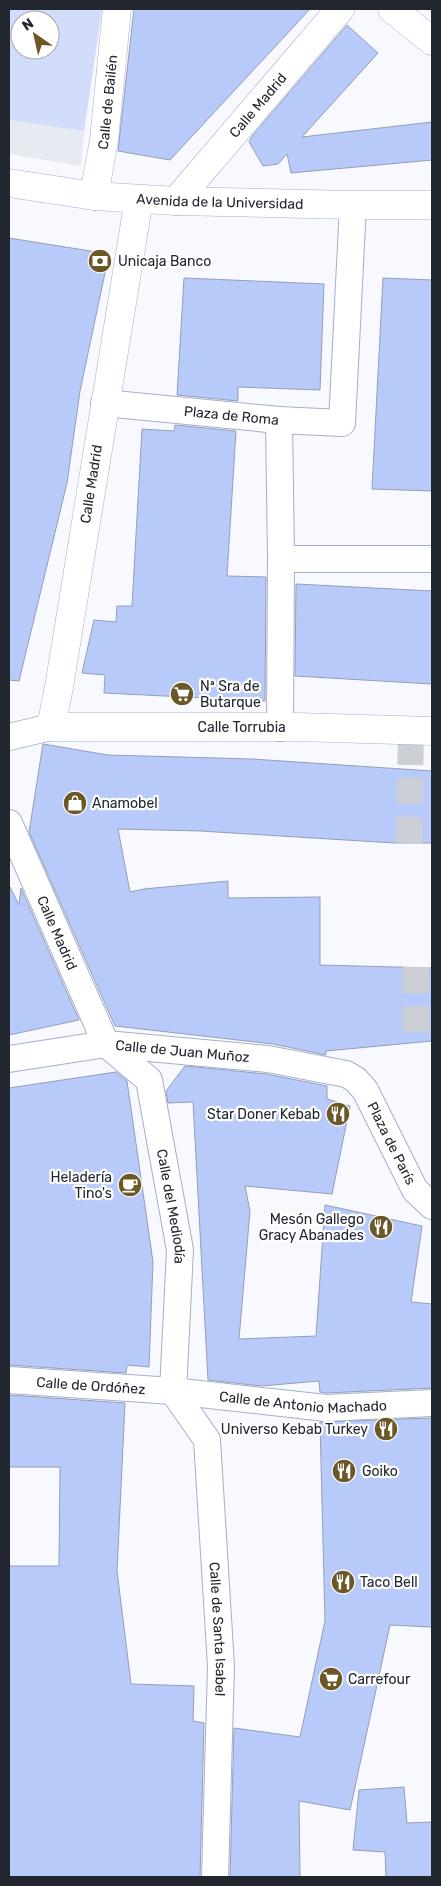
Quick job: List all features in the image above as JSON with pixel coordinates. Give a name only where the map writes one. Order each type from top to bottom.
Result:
[{"type":"street","name":"Calle de Bailén","points":[[94,196],[104,140],[117,9]]},
{"type":"street","name":"Calle Madrid","points":[[176,201],[340,9]]},
{"type":"street","points":[[392,9],[432,40]]},
{"type":"street","name":"Avenida de la Universidad","points":[[9,184],[94,196],[176,201],[432,205]]},
{"type":"street","name":"Calle Madrid","points":[[51,727],[139,199]]},
{"type":"street","points":[[279,420],[342,423],[353,205]]},
{"type":"street","name":"Plaza de Roma","points":[[104,403],[279,420],[281,559],[280,728]]},
{"type":"street","points":[[281,559],[432,559]]},
{"type":"street","points":[[9,737],[51,727]]},
{"type":"street","name":"Calle Torrubia","points":[[51,727],[432,731]]},
{"type":"street","name":"Calle Madrid","points":[[9,823],[106,1044]]},
{"type":"street","name":"Calle de Juan Muñoz","points":[[9,1059],[106,1044],[268,1059],[346,1074],[355,1079]]},
{"type":"street","name":"Calle del Mediodía","points":[[106,1044],[149,1080],[180,1250],[173,1391]]},
{"type":"street","name":"Plaza de París","points":[[355,1079],[364,1090],[415,1190],[432,1206]]},
{"type":"street","name":"Calle de Ordóñez","points":[[9,1380],[173,1391]]},
{"type":"street","name":"Calle de Antonio Machado","points":[[173,1391],[326,1408],[432,1403]]},
{"type":"street","name":"Calle de Santa Isabel","points":[[173,1391],[207,1440],[220,1666],[215,1877]]},
{"type":"shaded area","points":[[9,9],[102,9],[84,131],[81,166],[9,154]]},
{"type":"shaded area","points":[[9,9],[102,9],[84,131],[9,120]]},
{"type":"building","points":[[134,9],[310,9],[170,160],[118,151]]},
{"type":"building","points":[[347,25],[378,53],[302,137],[432,122],[432,160],[291,173],[287,154],[278,164],[263,166],[249,142],[252,136]]},
{"type":"building","points":[[9,238],[109,254],[80,391],[67,483],[19,681],[9,680]]},
{"type":"building","points":[[184,278],[324,284],[320,390],[238,387],[238,401],[177,395]]},
{"type":"building","points":[[383,278],[432,280],[432,491],[372,489]]},
{"type":"building","points":[[175,425],[236,431],[227,576],[266,577],[265,701],[104,693],[105,675],[82,673],[94,620],[116,622],[117,606],[132,606],[142,429],[174,431]]},
{"type":"building","points":[[296,584],[432,591],[432,684],[295,676]]},
{"type":"building","points":[[43,744],[108,755],[252,759],[432,771],[432,843],[394,843],[200,831],[118,829],[130,892],[228,881],[228,898],[320,897],[320,965],[432,968],[432,1041],[326,1051],[326,1055],[273,1044],[115,1026],[29,832]]},
{"type":"building","points":[[9,885],[19,905],[21,888],[79,1020],[9,1035]]},
{"type":"building","points":[[185,1066],[266,1074],[327,1086],[327,1099],[350,1106],[332,1194],[245,1186],[250,1211],[239,1339],[316,1336],[325,1205],[422,1226],[411,1302],[432,1304],[432,1388],[326,1393],[320,1392],[319,1381],[261,1386],[208,1380],[193,1102],[168,1103],[166,1091]]},
{"type":"building","points":[[116,1072],[127,1081],[153,1262],[149,1367],[127,1365],[126,1373],[9,1365],[9,1088]]},
{"type":"building","points":[[9,1395],[125,1403],[117,1571],[131,1684],[194,1686],[193,1721],[204,1723],[200,1877],[9,1877],[9,1566],[59,1566],[60,1467],[9,1467]]},
{"type":"building","points":[[432,1418],[432,1627],[390,1625],[350,1810],[299,1801],[300,1877],[230,1877],[234,1728],[300,1737],[325,1621],[320,1422]]},
{"type":"building","points":[[404,1787],[407,1823],[432,1822],[432,1877],[386,1877],[385,1852],[353,1850],[359,1790]]},
{"type":"tunnel","points":[[409,843],[411,730]]},
{"type":"tunnel","points":[[416,967],[416,1042]]},
{"type":"place","name":"Unicaja Banco","points":[[100,261]]},
{"type":"place","name":"Nª Sra de Butarque","points":[[182,694]]},
{"type":"place","name":"Anamobel","points":[[75,803]]},
{"type":"place","name":"Star Doner Kebab","points":[[338,1114]]},
{"type":"place","name":"Heladería Tino's","points":[[130,1185]]},
{"type":"place","name":"Mesón Gallego Gracy Abanades","points":[[381,1227]]},
{"type":"place","name":"Universo Kebab Turkey","points":[[386,1429]]},
{"type":"place","name":"Goiko","points":[[344,1471]]},
{"type":"place","name":"Taco Bell","points":[[343,1582]]},
{"type":"place","name":"Carrefour","points":[[331,1679]]}]
